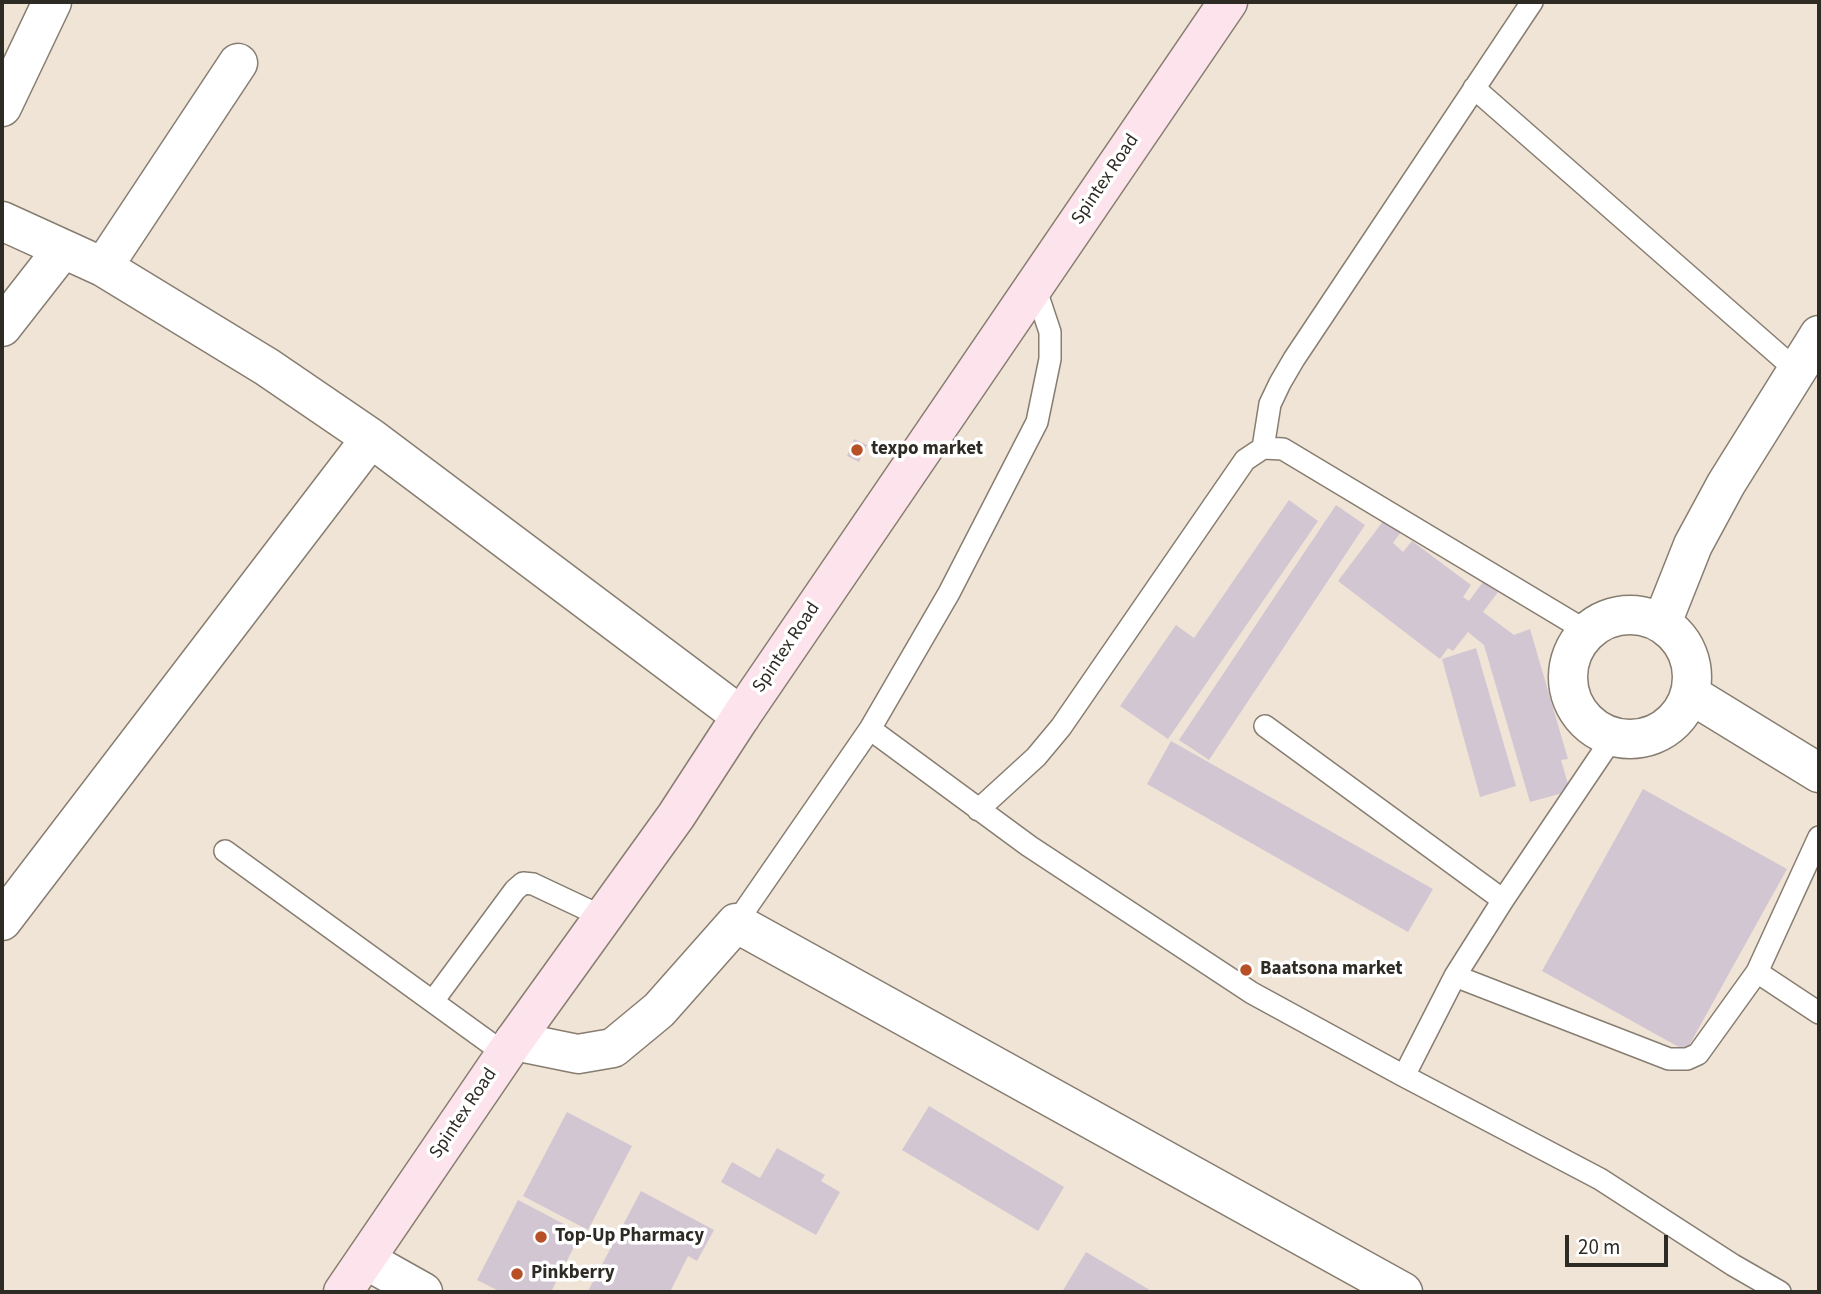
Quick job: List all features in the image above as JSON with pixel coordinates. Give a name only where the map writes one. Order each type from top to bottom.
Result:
[{"type":"main road","name":"Spintex Road","points":[[343,1292],[510,1047],[676,816],[741,716],[1228,2]]},
{"type":"street","points":[[2,107],[52,2]]},
{"type":"street","points":[[103,267],[238,64]]},
{"type":"street","points":[[2,221],[103,267],[267,367],[371,438],[741,716]]},
{"type":"street","points":[[2,327],[63,249]]},
{"type":"street","points":[[1662,623],[1693,545],[1726,484],[1819,335]]},
{"type":"street","points":[[2,921],[371,438]]},
{"type":"street","points":[[1632,614],[1662,623],[1675,633],[1685,647],[1690,661],[1690,694],[1683,708],[1673,721],[1660,731],[1645,737],[1613,737],[1598,730],[1576,707],[1571,692],[1571,660],[1577,645],[1600,622],[1616,616],[1632,614]]},
{"type":"street","points":[[1690,694],[1819,773]]},
{"type":"street","points":[[510,1047],[578,1054],[613,1048],[659,1010],[736,923],[1402,1292]]},
{"type":"street","points":[[366,1260],[423,1292]]},
{"type":"lane","points":[[1264,448],[1270,404],[1280,383],[1532,2]]},
{"type":"lane","points":[[1474,89],[1796,370]]},
{"type":"lane","points":[[736,923],[870,729],[949,593],[1037,422],[1050,359],[1050,332],[1034,284]]},
{"type":"lane","points":[[978,810],[1036,757],[1061,727],[1245,460],[1264,448],[1283,449],[1588,632]]},
{"type":"lane","points":[[1265,726],[1503,900]]},
{"type":"lane","points":[[870,729],[1029,846],[1252,993],[1600,1179],[1733,1265],[1780,1292]]},
{"type":"lane","points":[[1405,1076],[1455,976],[1613,737]]},
{"type":"lane","points":[[1455,976],[1669,1059],[1687,1059],[1698,1054],[1757,972],[1819,837]]},
{"type":"lane","points":[[225,851],[433,1001],[510,1047]]},
{"type":"lane","points":[[433,1001],[514,890],[523,883],[533,884],[603,918]]},
{"type":"lane","points":[[1757,972],[1819,1013]]},
{"type":"building","name":"texpo market","points":[[854,439],[867,445],[859,462],[847,456]]},
{"type":"building","points":[[1289,500],[1318,521],[1168,739],[1120,706],[1176,625],[1194,638]]},
{"type":"building","points":[[1336,505],[1365,525],[1209,760],[1179,740]]},
{"type":"building","points":[[1384,520],[1401,532],[1393,543],[1403,552],[1412,541],[1471,585],[1463,597],[1469,601],[1483,582],[1498,592],[1483,612],[1514,635],[1530,629],[1568,759],[1561,760],[1570,791],[1530,802],[1484,645],[1468,632],[1453,651],[1448,648],[1440,659],[1338,581]]},
{"type":"building","points":[[1476,648],[1516,786],[1480,797],[1442,659]]},
{"type":"building","points":[[1171,741],[1433,889],[1408,932],[1147,784]]},
{"type":"building","points":[[1643,789],[1787,869],[1686,1051],[1542,971]]},
{"type":"building","points":[[929,1106],[1064,1187],[1038,1231],[902,1150]]},
{"type":"building","points":[[567,1112],[632,1146],[588,1230],[523,1196]]},
{"type":"building","points":[[777,1148],[825,1175],[821,1181],[840,1192],[816,1235],[721,1182],[732,1162],[760,1178]]},
{"type":"building","points":[[641,1191],[714,1230],[697,1261],[688,1256],[670,1292],[588,1291]]},
{"type":"building","points":[[518,1200],[581,1233],[551,1292],[501,1292],[477,1280]]},
{"type":"building","points":[[1086,1252],[1153,1292],[1062,1292]]},
{"type":"place","name":"texpo market","points":[[857,450]]},
{"type":"place","name":"Baatsona market","points":[[1246,970]]},
{"type":"place","name":"Top-Up Pharmacy","points":[[541,1237]]},
{"type":"place","name":"Pinkberry","points":[[517,1274]]}]
